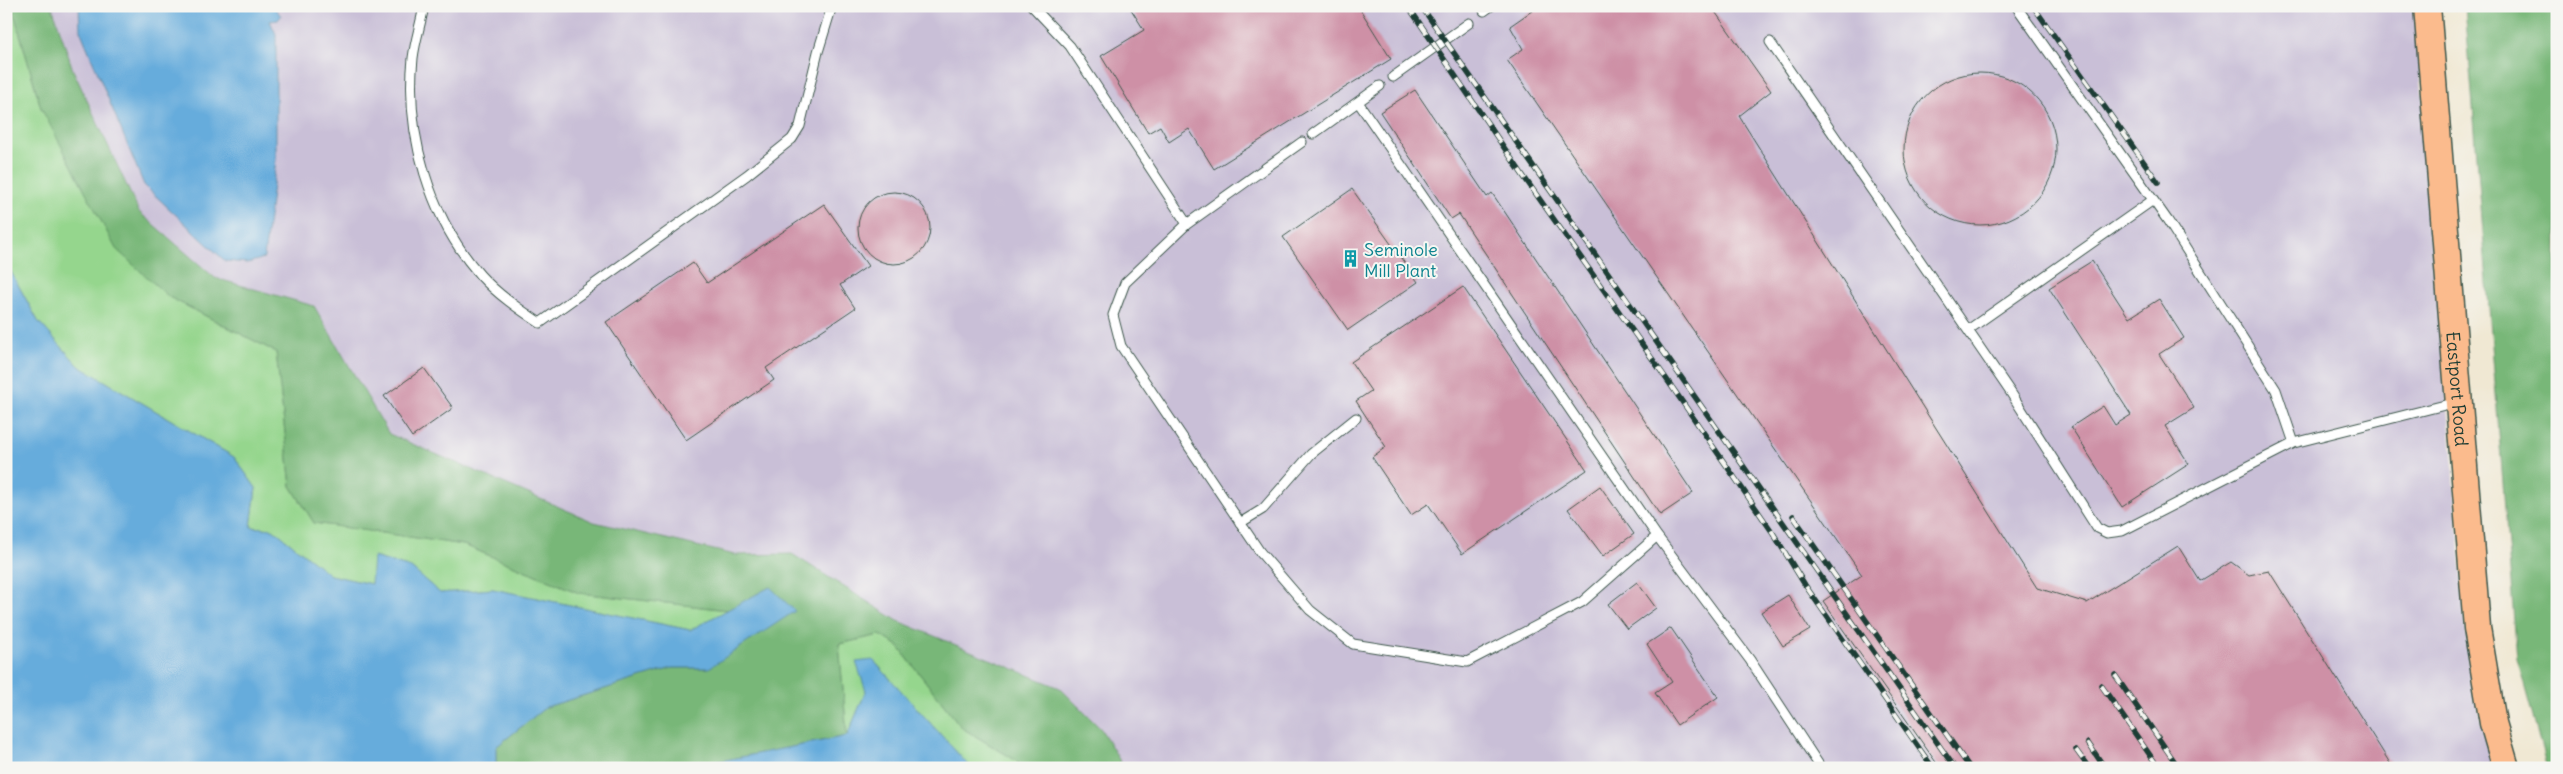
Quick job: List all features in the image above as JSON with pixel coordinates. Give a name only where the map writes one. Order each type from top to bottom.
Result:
[{"type":"main road","name":"Eastport Road","points":[[2427,6],[2483,676],[2493,723],[2506,768]]},
{"type":"lane","points":[[424,6],[413,58],[412,101],[420,159],[437,204],[457,246],[481,277],[514,306],[540,322],[747,175],[792,139],[800,126],[832,6]]},
{"type":"lane","points":[[1032,6],[1070,46],[1187,224]]},
{"type":"lane","points":[[2016,6],[2153,200],[2276,390],[2294,443]]},
{"type":"lane","points":[[1393,76],[1469,22]]},
{"type":"lane","points":[[1770,42],[2011,393],[2097,528],[2107,533],[2122,530],[2294,443],[2459,402]]},
{"type":"lane","points":[[1313,134],[1380,86]]},
{"type":"lane","points":[[1358,102],[1657,536],[1750,660],[1821,768]]},
{"type":"lane","points":[[1302,142],[1187,224],[1125,283],[1113,315],[1121,346],[1260,552],[1310,610],[1353,644],[1467,662],[1582,602],[1657,536]]},
{"type":"lane","points":[[1968,330],[2153,200]]},
{"type":"lane","points":[[1240,522],[1263,509],[1311,454],[1356,418]]},
{"type":"shaded area","points":[[52,6],[2415,6],[2469,662],[2485,738],[2496,768],[1124,768],[1101,729],[1059,688],[898,621],[792,554],[735,555],[594,522],[389,434],[314,306],[215,278],[139,212],[73,70]]},
{"type":"green space","points":[[6,6],[12,6],[41,108],[169,297],[276,352],[291,486],[314,523],[464,545],[579,593],[728,610],[690,630],[493,589],[440,593],[411,568],[374,557],[371,584],[330,575],[273,529],[251,527],[256,488],[234,457],[79,366],[38,321],[6,263]]},
{"type":"green space","points":[[12,6],[52,6],[73,70],[139,212],[215,278],[314,306],[389,434],[594,522],[735,555],[792,554],[898,621],[1060,688],[1101,729],[1124,768],[1020,768],[1017,761],[962,728],[897,645],[880,635],[839,644],[847,736],[685,768],[496,768],[496,747],[546,707],[672,668],[709,668],[770,587],[728,610],[579,593],[464,545],[314,523],[291,486],[276,352],[169,297],[116,249],[41,108]]},
{"type":"green space","points":[[2465,6],[2557,6],[2557,768],[2547,768],[2517,659]]},
{"type":"green space","points":[[880,635],[897,645],[962,728],[1017,761],[1020,768],[971,768],[873,660],[866,691],[847,736],[839,644]]},
{"type":"water","points":[[79,6],[274,6],[281,16],[278,20],[270,21],[276,34],[276,160],[264,258],[248,263],[225,261],[144,185],[80,30]]},
{"type":"water","points":[[6,263],[38,321],[79,366],[234,457],[256,488],[251,527],[273,529],[330,575],[371,584],[373,557],[411,568],[440,593],[493,589],[690,630],[770,587],[795,611],[709,668],[672,668],[546,707],[496,747],[496,768],[6,768]]},
{"type":"water","points":[[873,660],[971,768],[685,768],[847,736],[866,691],[856,662]]},
{"type":"building","points":[[1129,6],[1358,6],[1391,59],[1214,169],[1189,129],[1169,142],[1160,126],[1148,133],[1101,56],[1144,30]]},
{"type":"building","points":[[1539,6],[1711,6],[1771,91],[1739,116],[2037,588],[2087,603],[2178,546],[2200,581],[2231,562],[2249,575],[2269,571],[2393,768],[1940,768],[1823,601],[1862,575],[1507,60],[1523,49],[1510,26]]},
{"type":"building","points":[[1980,73],[2009,79],[2034,95],[2050,120],[2056,149],[2050,178],[2034,203],[2009,219],[1980,225],[1951,219],[1926,203],[1910,178],[1904,149],[1910,120],[1926,95],[1951,79]]},
{"type":"building","points":[[1415,90],[1487,197],[1492,193],[1693,493],[1660,515],[1459,214],[1451,219],[1380,112]]},
{"type":"building","name":"Seminole Mill Plant","points":[[1352,189],[1418,282],[1348,330],[1283,237]]},
{"type":"building","points":[[894,192],[914,198],[924,208],[930,228],[924,248],[914,258],[894,264],[874,258],[864,248],[858,228],[864,208],[874,198]]},
{"type":"building","points":[[824,204],[868,266],[840,285],[855,308],[766,368],[774,380],[686,440],[606,322],[693,263],[707,283]]},
{"type":"building","points":[[2092,261],[2129,318],[2159,299],[2184,338],[2159,354],[2194,408],[2165,426],[2189,464],[2122,507],[2071,427],[2103,406],[2115,425],[2131,415],[2049,288]]},
{"type":"building","points":[[1463,287],[1587,470],[1462,554],[1428,504],[1411,515],[1372,457],[1386,447],[1356,401],[1371,391],[1351,362]]},
{"type":"building","points":[[424,368],[453,408],[412,437],[384,396]]},
{"type":"building","points":[[1600,486],[1634,534],[1603,556],[1568,509]]},
{"type":"building","points":[[1637,582],[1656,608],[1627,629],[1608,604]]},
{"type":"building","points":[[1788,595],[1810,630],[1783,646],[1761,612]]},
{"type":"building","points":[[1671,628],[1718,697],[1677,725],[1655,693],[1672,682],[1647,644]]},
{"type":"railway","points":[[1408,6],[1524,177],[1773,533],[1805,585],[1933,768]]},
{"type":"railway","points":[[1421,6],[1955,768]]},
{"type":"railway","points":[[2033,6],[2158,182]]},
{"type":"railway","points":[[1793,516],[1970,768]]},
{"type":"railway","points":[[2115,675],[2179,768]]},
{"type":"railway","points":[[2101,685],[2159,768]]},
{"type":"railway","points":[[2088,743],[2105,768]]},
{"type":"railway","points":[[2076,750],[2089,768]]},
{"type":"place","name":"Seminole Mill Plant","points":[[1350,259]]}]
